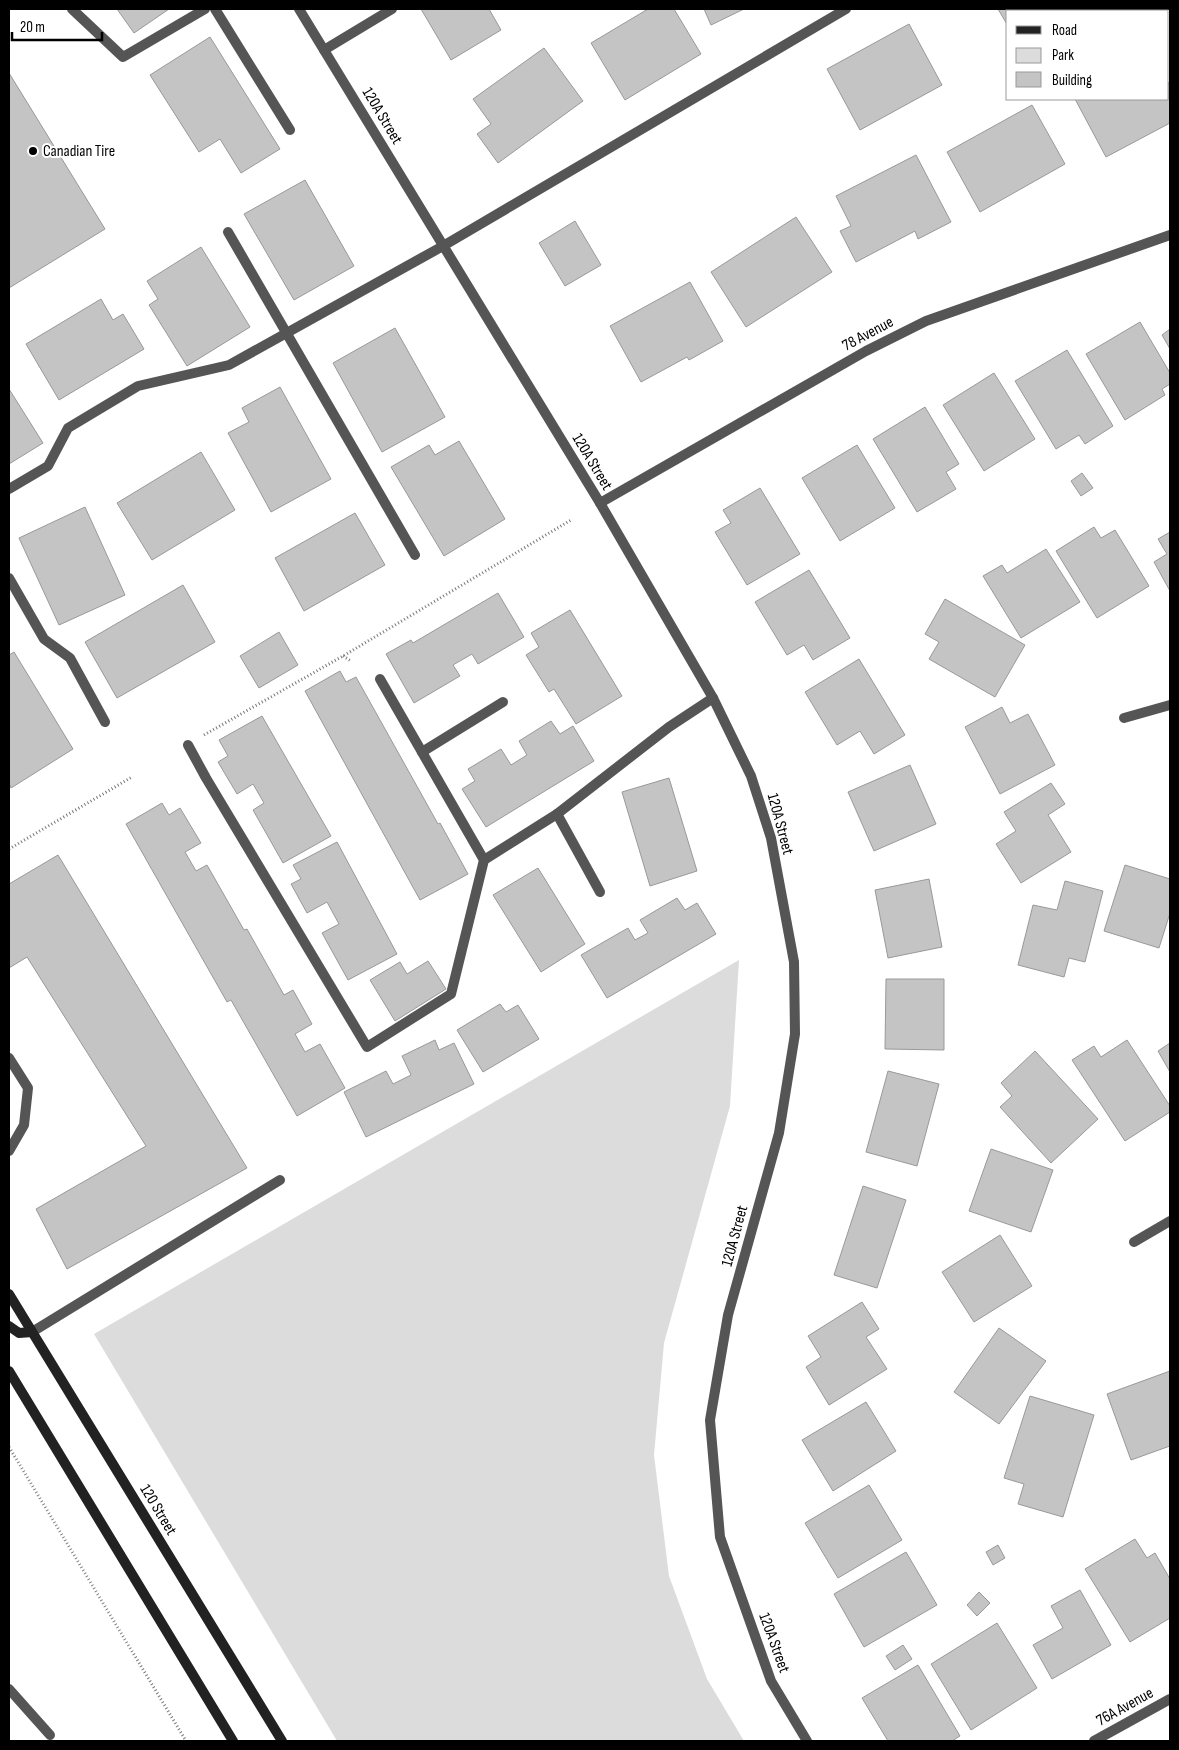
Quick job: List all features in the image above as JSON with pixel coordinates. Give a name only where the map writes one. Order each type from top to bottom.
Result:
[{"type":"main road","name":"120 Street","points":[[9,1294],[282,1741]]},
{"type":"main road","points":[[9,1326],[19,1333],[32,1332]]},
{"type":"main road","points":[[9,1371],[233,1741]]},
{"type":"street","points":[[72,9],[123,57],[205,9]]},
{"type":"street","points":[[215,9],[290,130]]},
{"type":"street","name":"120A Street","points":[[299,9],[600,503],[712,698],[751,776],[771,838],[794,962],[795,1034],[779,1133],[728,1315],[710,1420],[720,1537],[771,1681],[807,1741]]},
{"type":"street","points":[[324,50],[392,9]]},
{"type":"street","points":[[9,489],[48,466],[68,428],[138,386],[229,365],[443,246],[846,9]]},
{"type":"street","points":[[228,232],[415,555]]},
{"type":"street","name":"78 Avenue","points":[[600,503],[866,351],[926,321],[1170,235]]},
{"type":"street","points":[[9,578],[44,639],[70,658],[105,722]]},
{"type":"street","points":[[188,745],[367,1047],[451,994],[484,860],[380,679]]},
{"type":"street","points":[[484,860],[557,814],[669,727],[712,698]]},
{"type":"street","points":[[422,752],[503,702]]},
{"type":"street","points":[[1124,718],[1170,705]]},
{"type":"street","points":[[557,814],[600,892]]},
{"type":"street","points":[[9,1058],[28,1088],[24,1125],[9,1151]]},
{"type":"street","points":[[32,1332],[280,1180]]},
{"type":"street","points":[[1134,1242],[1170,1221]]},
{"type":"street","points":[[9,1689],[50,1735]]},
{"type":"street","name":"76A Avenue","points":[[1094,1741],[1170,1699]]},
{"type":"path","points":[[200,738],[343,656],[571,520]]},
{"type":"path","points":[[343,656],[351,660]]},
{"type":"path","points":[[9,849],[132,777]]},
{"type":"path","points":[[9,1447],[186,1741]]},
{"type":"green space","points":[[739,960],[730,1106],[664,1343],[654,1455],[669,1576],[707,1679],[744,1741],[337,1741],[94,1334]]},
{"type":"building","points":[[117,9],[169,9],[134,33]]},
{"type":"building","points":[[421,9],[489,9],[501,30],[451,60]]},
{"type":"building","points":[[648,9],[674,9],[701,54],[625,100],[591,43]]},
{"type":"building","points":[[704,9],[744,9],[711,25]]},
{"type":"building","points":[[998,9],[1077,9],[1006,10],[1006,23]]},
{"type":"building","points":[[909,24],[942,85],[860,130],[827,69]]},
{"type":"building","points":[[210,37],[280,149],[241,173],[220,139],[199,152],[150,75]]},
{"type":"building","points":[[544,48],[583,101],[498,163],[477,134],[491,124],[473,99]]},
{"type":"building","name":"Canadian Tire","points":[[9,73],[105,229],[9,288]]},
{"type":"building","points":[[1169,84],[1170,123],[1106,157],[1076,100],[1169,100]]},
{"type":"building","points":[[1032,105],[1065,164],[980,212],[947,152]]},
{"type":"building","points":[[916,155],[951,222],[918,239],[915,231],[856,262],[840,231],[851,226],[836,196]]},
{"type":"building","points":[[305,180],[354,266],[294,300],[244,214]]},
{"type":"building","points":[[796,217],[832,272],[746,327],[711,272]]},
{"type":"building","points":[[575,221],[601,265],[565,286],[539,243]]},
{"type":"building","points":[[201,247],[250,327],[187,366],[149,305],[158,299],[147,281]]},
{"type":"building","points":[[690,282],[723,341],[689,360],[687,357],[641,382],[610,326]]},
{"type":"building","points":[[101,299],[113,320],[123,314],[144,349],[59,400],[26,344]]},
{"type":"building","points":[[1140,322],[1170,373],[1170,384],[1162,389],[1165,395],[1125,420],[1086,354]]},
{"type":"building","points":[[395,328],[445,417],[382,452],[333,363]]},
{"type":"building","points":[[1170,329],[1170,349],[1162,335]]},
{"type":"building","points":[[1067,350],[1113,426],[1085,444],[1079,435],[1056,449],[1015,381]]},
{"type":"building","points":[[994,373],[1035,439],[984,471],[943,405]]},
{"type":"building","points":[[280,387],[331,479],[271,512],[228,433],[249,422],[242,408]]},
{"type":"building","points":[[9,389],[43,443],[9,464]]},
{"type":"building","points":[[925,407],[959,464],[946,472],[956,489],[917,512],[873,439]]},
{"type":"building","points":[[459,441],[505,519],[444,556],[391,467],[429,445],[435,455]]},
{"type":"building","points":[[857,445],[895,508],[840,541],[802,478]]},
{"type":"building","points":[[201,452],[235,510],[152,560],[117,503]]},
{"type":"building","points":[[1082,473],[1093,488],[1081,496],[1071,481]]},
{"type":"building","points":[[760,488],[800,554],[747,585],[715,532],[731,523],[723,510]]},
{"type":"building","points":[[85,507],[125,595],[59,625],[19,538]]},
{"type":"building","points":[[355,513],[385,565],[304,611],[275,558]]},
{"type":"building","points":[[1094,527],[1101,538],[1115,530],[1149,586],[1097,618],[1056,551]]},
{"type":"building","points":[[1170,532],[1170,591],[1154,562],[1167,554],[1158,539]]},
{"type":"building","points":[[1046,549],[1080,602],[1021,638],[983,576],[1002,565],[1007,573]]},
{"type":"building","points":[[809,570],[850,638],[813,660],[804,645],[787,655],[755,602]]},
{"type":"building","points":[[183,585],[215,642],[117,698],[85,642]]},
{"type":"building","points":[[498,593],[524,637],[478,664],[472,654],[453,665],[460,676],[414,703],[386,654],[411,640],[413,643]]},
{"type":"building","points":[[945,599],[1025,645],[995,697],[929,659],[939,642],[925,634]]},
{"type":"building","points":[[570,610],[622,696],[576,724],[554,689],[549,692],[526,655],[539,647],[531,633]]},
{"type":"building","points":[[279,632],[298,665],[259,688],[240,656]]},
{"type":"building","points":[[14,652],[73,749],[11,788],[9,783],[9,655]]},
{"type":"building","points":[[859,659],[905,735],[874,754],[860,731],[837,745],[805,692]]},
{"type":"building","points":[[340,671],[346,682],[356,677],[468,874],[420,900],[305,691]]},
{"type":"building","points":[[1002,707],[1010,723],[1028,714],[1055,765],[1000,794],[965,727]]},
{"type":"building","points":[[262,716],[331,836],[283,863],[253,810],[264,803],[253,784],[237,794],[218,762],[228,756],[219,740]]},
{"type":"building","points":[[551,721],[560,734],[573,726],[594,761],[486,827],[462,789],[475,781],[468,769],[501,749],[511,765],[527,755],[519,741]]},
{"type":"building","points":[[910,765],[936,824],[874,851],[848,792]]},
{"type":"building","points":[[669,778],[697,871],[650,886],[622,792]]},
{"type":"building","points":[[1051,783],[1065,804],[1048,815],[1071,852],[1021,883],[996,844],[1016,831],[1004,812]]},
{"type":"building","points":[[162,803],[169,815],[180,808],[201,843],[185,852],[196,871],[207,865],[244,930],[247,929],[284,995],[293,990],[312,1024],[295,1034],[305,1052],[320,1044],[345,1088],[297,1116],[231,1000],[227,1002],[126,824]]},
{"type":"building","points":[[337,842],[397,954],[348,980],[322,933],[339,924],[327,902],[307,913],[291,884],[301,879],[293,865]]},
{"type":"building","points":[[58,855],[247,1168],[67,1269],[36,1209],[146,1146],[27,957],[9,968],[9,884]]},
{"type":"building","points":[[1125,865],[1170,879],[1170,913],[1159,948],[1104,931]]},
{"type":"building","points":[[538,868],[585,944],[541,972],[493,895]]},
{"type":"building","points":[[929,879],[942,947],[888,958],[875,890]]},
{"type":"building","points":[[1065,881],[1103,891],[1085,962],[1069,958],[1064,977],[1018,965],[1033,905],[1057,910]]},
{"type":"building","points":[[677,898],[685,910],[697,903],[716,934],[607,998],[581,955],[628,928],[635,940],[648,933],[640,920]]},
{"type":"building","points":[[428,961],[446,989],[395,1021],[370,980],[400,962],[407,974]]},
{"type":"building","points":[[886,979],[944,979],[944,1050],[885,1049]]},
{"type":"building","points":[[500,1004],[506,1012],[518,1005],[539,1039],[483,1072],[457,1030]]},
{"type":"building","points":[[435,1040],[439,1050],[454,1043],[474,1084],[366,1137],[344,1092],[386,1071],[393,1084],[411,1075],[402,1056]]},
{"type":"building","points":[[1127,1040],[1170,1106],[1170,1112],[1125,1141],[1072,1060],[1094,1046],[1101,1057]]},
{"type":"building","points":[[1170,1043],[1170,1072],[1158,1051]]},
{"type":"building","points":[[1035,1051],[1098,1119],[1051,1163],[1000,1107],[1012,1096],[1001,1083]]},
{"type":"building","points":[[888,1071],[939,1084],[917,1166],[866,1152]]},
{"type":"building","points":[[991,1149],[1053,1170],[1031,1232],[969,1211]]},
{"type":"building","points":[[863,1186],[906,1200],[877,1288],[834,1275]]},
{"type":"building","points":[[1000,1235],[1032,1286],[974,1322],[942,1272]]},
{"type":"building","points":[[862,1302],[879,1329],[866,1337],[887,1369],[829,1405],[806,1367],[821,1357],[808,1336]]},
{"type":"building","points":[[999,1328],[1046,1361],[999,1424],[954,1392]]},
{"type":"building","points":[[1170,1371],[1170,1446],[1131,1460],[1107,1394]]},
{"type":"building","points":[[1030,1396],[1094,1415],[1063,1517],[1018,1504],[1024,1484],[1004,1478]]},
{"type":"building","points":[[866,1402],[896,1451],[833,1491],[802,1440]]},
{"type":"building","points":[[869,1485],[902,1540],[838,1578],[805,1523]]},
{"type":"building","points":[[1135,1539],[1147,1558],[1155,1553],[1170,1579],[1170,1618],[1130,1642],[1085,1569]]},
{"type":"building","points":[[998,1545],[1005,1558],[993,1565],[986,1552]]},
{"type":"building","points":[[906,1552],[937,1605],[864,1647],[834,1594]]},
{"type":"building","points":[[1080,1590],[1111,1645],[1052,1679],[1033,1645],[1063,1628],[1051,1606]]},
{"type":"building","points":[[979,1592],[990,1603],[977,1616],[967,1605]]},
{"type":"building","points":[[997,1623],[1037,1688],[971,1730],[931,1664]]},
{"type":"building","points":[[903,1645],[912,1659],[895,1670],[886,1656]]},
{"type":"building","points":[[918,1665],[960,1736],[952,1741],[888,1741],[862,1698]]},
{"type":"place","name":"Canadian Tire","points":[[33,151]]}]
